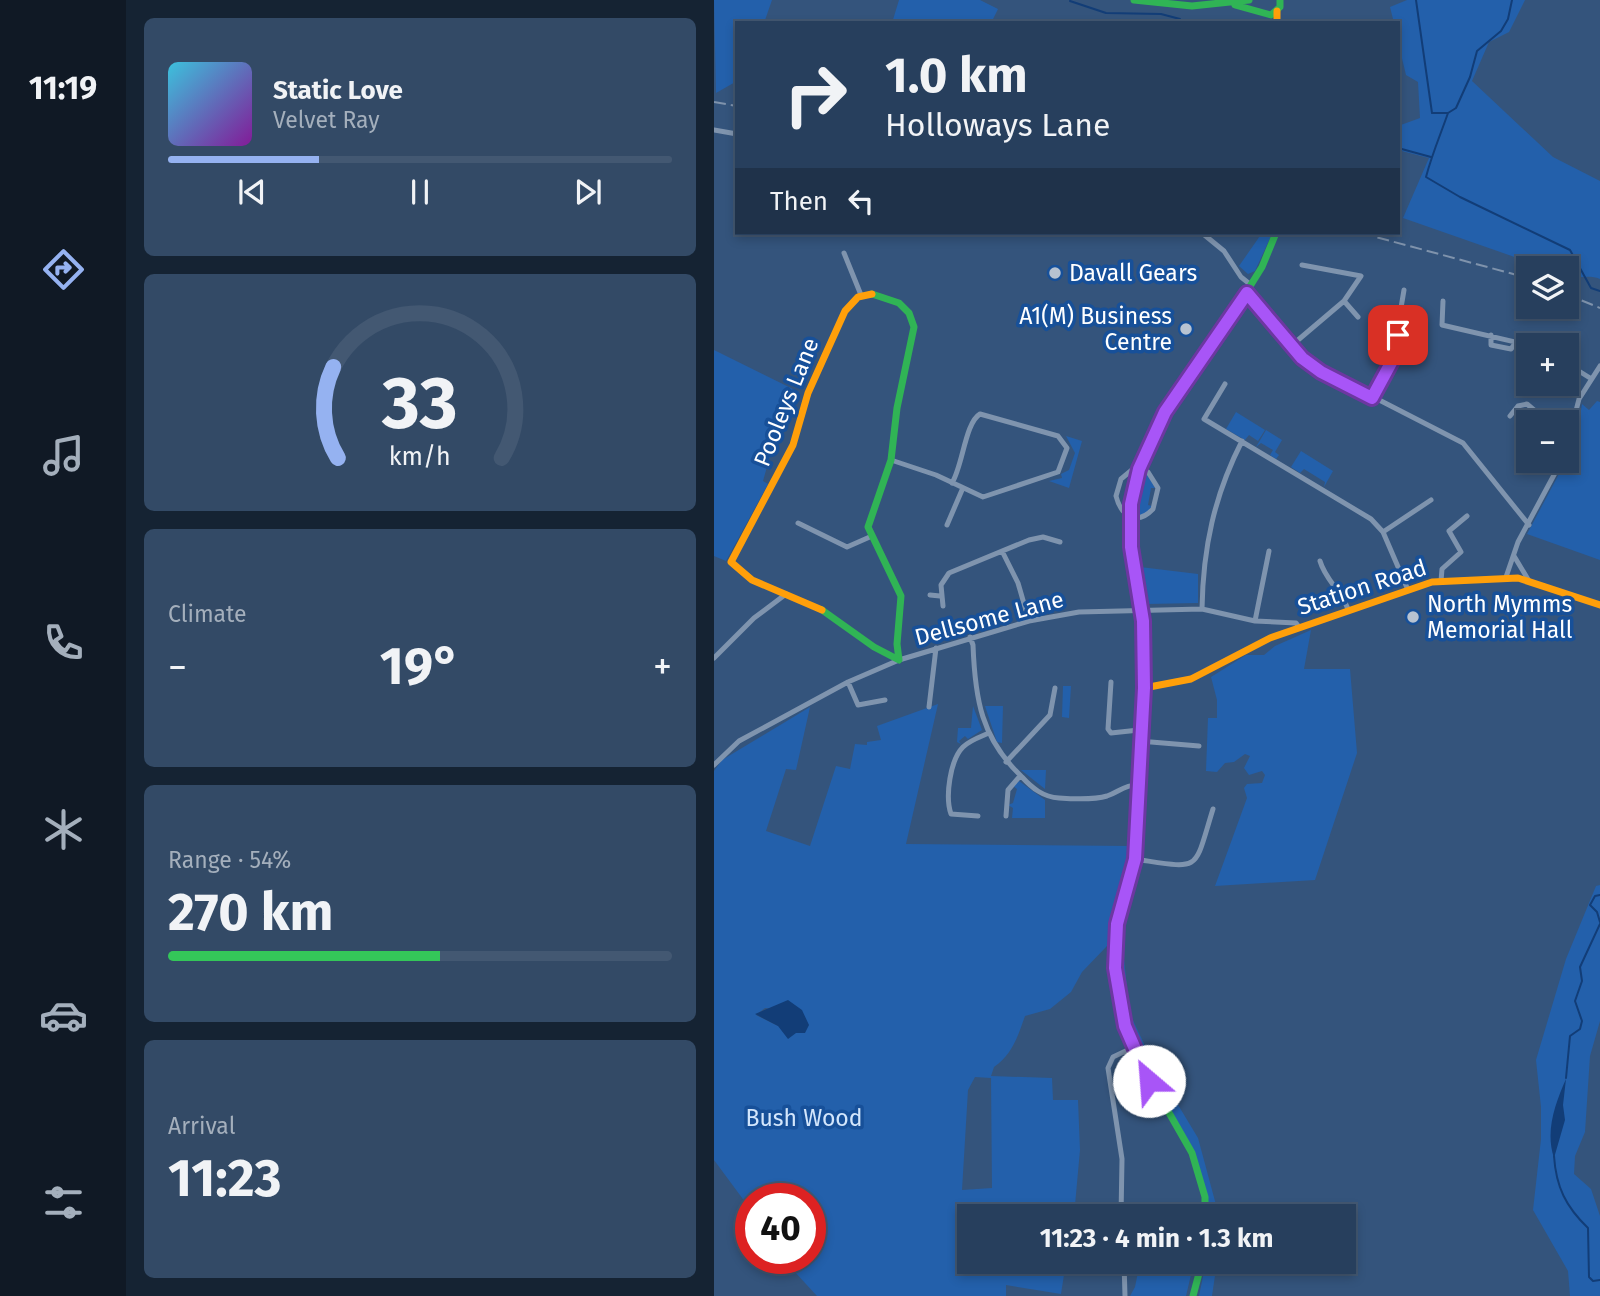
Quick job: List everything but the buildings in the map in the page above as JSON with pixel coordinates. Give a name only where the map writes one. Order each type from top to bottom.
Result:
[{"type":"street","points":[[1134,0],[1168,6],[1232,4],[1249,0]]},
{"type":"street","points":[[1258,0],[1259,10]]},
{"type":"street","points":[[1275,21],[1282,1]]},
{"type":"street","points":[[1232,4],[1259,10],[1273,21]]},
{"type":"street","points":[[1267,15],[1277,11]]},
{"type":"street","points":[[714,131],[735,134]]},
{"type":"street","points":[[1204,235],[1224,251],[1241,277],[1251,285]]},
{"type":"street","points":[[1205,1204],[1192,1153],[1132,1048],[1120,1005],[1115,951],[1117,924],[1135,859],[1139,730],[1144,688],[1141,609],[1133,564],[1130,518],[1139,469],[1169,405],[1212,347],[1247,293],[1268,256],[1275,235]]},
{"type":"street","points":[[714,658],[754,618],[786,594],[826,612],[884,654],[899,660],[897,644],[901,596],[868,523],[891,460],[897,408],[912,341],[913,320],[900,303],[880,294],[861,295],[844,253]]},
{"type":"street","points":[[1291,346],[1344,301],[1361,276],[1302,265]]},
{"type":"street","points":[[1372,398],[1392,361],[1404,290]]},
{"type":"street","points":[[1247,293],[1291,346],[1321,372],[1463,443],[1529,524]]},
{"type":"street","name":"Pooleys Lane","points":[[786,594],[741,573],[732,564],[793,445],[808,393],[845,311],[861,295]]},
{"type":"street","points":[[1344,301],[1358,317]]},
{"type":"street","points":[[1443,301],[1442,325],[1491,335],[1516,342],[1508,350],[1493,347],[1491,335]]},
{"type":"street","points":[[1576,410],[1590,378],[1600,366]]},
{"type":"street","points":[[1579,371],[1590,378]]},
{"type":"street","points":[[1225,384],[1204,419],[1363,514],[1383,532],[1408,590]]},
{"type":"street","points":[[1510,416],[1518,407],[1527,404],[1534,410]]},
{"type":"street","points":[[891,460],[952,483],[977,496],[989,497],[1054,474],[1063,465],[1065,444],[1058,436],[980,414],[970,424],[963,460],[952,483]]},
{"type":"street","points":[[1202,609],[1204,557],[1209,523],[1228,468],[1242,441]]},
{"type":"street","points":[[1130,518],[1149,514],[1158,495],[1154,478],[1139,469]]},
{"type":"street","points":[[1130,518],[1118,504],[1116,491],[1124,475],[1139,469]]},
{"type":"street","points":[[1506,577],[1555,473]]},
{"type":"street","points":[[947,525],[962,490]]},
{"type":"street","points":[[1383,532],[1431,500]]},
{"type":"street","points":[[1441,581],[1442,569],[1461,552],[1449,531],[1467,516]]},
{"type":"street","points":[[798,523],[847,547],[872,536]]},
{"type":"street","points":[[943,606],[940,596],[942,580],[948,573],[1037,537],[1060,542]]},
{"type":"street","points":[[1002,551],[1018,583],[1029,621]]},
{"type":"street","points":[[1255,621],[1269,551]]},
{"type":"street","points":[[1514,556],[1529,581]]},
{"type":"street","points":[[1320,561],[1325,574],[1343,596],[1348,609]]},
{"type":"street","name":"Station Road","points":[[1144,688],[1191,679],[1251,646],[1299,627],[1441,581],[1506,577],[1529,581],[1600,605]]},
{"type":"street","points":[[930,595],[940,596]]},
{"type":"street","name":"Dellsome Lane","points":[[714,765],[739,741],[848,682],[899,660],[1029,621],[1079,612],[1202,609],[1255,621],[1296,623],[1299,627]]},
{"type":"street","points":[[970,637],[973,645],[975,694],[989,733],[996,751],[1020,776],[1040,793],[1061,798],[1100,797],[1125,786],[1137,785]]},
{"type":"street","points":[[929,707],[936,648]]},
{"type":"street","points":[[848,682],[857,704],[885,700]]},
{"type":"street","points":[[1111,682],[1108,729],[1111,733],[1139,730]]},
{"type":"street","points":[[1006,762],[1050,715],[1055,688]]},
{"type":"street","points":[[877,702],[879,712]]},
{"type":"street","points":[[978,816],[951,814],[950,785],[958,753],[970,741],[989,733]]},
{"type":"street","points":[[1139,741],[1199,746]]},
{"type":"street","points":[[1006,816],[1008,790],[1020,776]]},
{"type":"street","points":[[1135,859],[1170,866],[1192,862],[1203,848],[1213,809]]},
{"type":"street","points":[[1121,1204],[1122,1159],[1108,1068],[1113,1057],[1132,1048]]},
{"type":"street","points":[[1124,1274],[1125,1296]]},
{"type":"street","points":[[1193,1296],[1199,1274]]},
{"type":"green space","points":[[714,0],[772,0],[765,21],[735,21],[735,82],[716,93]]},
{"type":"green space","points":[[899,0],[980,0],[998,9],[992,21],[893,21]]},
{"type":"green space","points":[[1407,0],[1525,0],[1509,32],[1489,42],[1472,81],[1553,157],[1600,181],[1600,279],[1579,276],[1579,256],[1516,258],[1403,218],[1429,158],[1400,151],[1400,125],[1420,118],[1418,82],[1406,75],[1400,50],[1400,21],[1394,21],[1390,7]]},
{"type":"green space","points":[[1261,235],[1271,235],[1255,271],[1248,274],[1239,266]]},
{"type":"green space","points":[[714,350],[799,392],[786,399],[763,481],[768,484],[726,561],[714,556]]},
{"type":"green space","points":[[1597,401],[1600,402],[1600,560],[1527,534],[1559,473],[1579,473],[1579,423],[1582,404],[1589,410]]},
{"type":"green space","points":[[1236,412],[1265,430],[1258,441],[1249,435],[1245,440],[1226,429]]},
{"type":"green space","points":[[1266,430],[1282,440],[1275,452],[1279,455],[1276,459],[1270,455],[1273,450],[1261,443],[1256,447]]},
{"type":"green space","points":[[1066,436],[1082,441],[1069,488],[1049,481],[1062,478],[1061,474],[1069,470],[1075,453]]},
{"type":"green space","points":[[1301,451],[1333,471],[1324,487],[1325,482],[1304,469],[1300,473],[1291,467]]},
{"type":"green space","points":[[1142,473],[1147,473],[1155,488],[1151,488],[1148,505],[1152,506],[1147,514],[1134,516]]},
{"type":"green space","points":[[1140,567],[1198,574],[1198,603],[1146,604]]},
{"type":"green space","points":[[1311,630],[1304,669],[1350,669],[1357,753],[1315,880],[1215,886],[1247,798],[1244,788],[1247,784],[1262,783],[1265,775],[1262,771],[1249,775],[1244,768],[1250,756],[1245,754],[1234,762],[1225,763],[1217,772],[1206,771],[1208,718],[1217,718],[1217,700],[1211,677],[1246,655],[1264,655],[1275,646]]},
{"type":"green space","points":[[1063,686],[1071,686],[1069,718],[1062,717]]},
{"type":"green space","name":"Bush Wood","points":[[938,704],[906,844],[1130,846],[1107,946],[1082,972],[1071,992],[1050,1009],[1025,1016],[1014,1044],[994,1067],[991,1076],[1052,1078],[1053,1100],[1078,1100],[1080,1150],[1075,1204],[957,1204],[957,1274],[1064,1274],[1061,1294],[1006,1285],[1006,1296],[817,1296],[797,1274],[826,1274],[826,1183],[735,1183],[735,1188],[714,1160],[714,771],[722,760],[810,707],[796,770],[786,769],[766,831],[810,846],[836,766],[850,769],[855,744],[867,745],[867,742],[881,740],[877,726]],"holes":[[[765,1008],[774,1009],[778,1026],[756,1015]],[[975,1077],[991,1078],[992,1188],[962,1190],[968,1090]]]},
{"type":"green space","points":[[973,706],[982,730],[968,739],[965,736],[959,741],[961,744],[957,742],[958,728],[971,728]]},
{"type":"green space","points":[[985,706],[1003,706],[1002,743],[997,742]]},
{"type":"green space","points":[[1021,770],[1046,770],[1045,789]]},
{"type":"green space","points":[[1019,781],[1045,800],[1045,818],[1012,818],[1013,808],[1008,805],[1013,803],[1017,789],[1013,786]]},
{"type":"green space","points":[[1132,872],[1122,941],[1130,1014],[1154,1065],[1198,1138],[1216,1204],[1206,1204],[1191,1149],[1147,1072],[1127,1029],[1118,962],[1122,917]]},
{"type":"green space","points":[[1600,885],[1600,1021],[1590,1056],[1585,1132],[1575,1156],[1574,1174],[1591,1189],[1600,1216],[1600,1296],[1570,1296],[1568,1271],[1533,1210],[1541,1139],[1536,1060],[1566,959],[1596,886]]},
{"type":"green space","points":[[1138,1274],[1191,1274],[1186,1296],[1130,1296]]},
{"type":"green space","points":[[1204,1274],[1215,1274],[1212,1296],[1199,1296]]},
{"type":"shaded area","points":[[788,1000],[802,1010],[809,1025],[805,1033],[796,1033],[788,1039],[778,1026],[755,1014]]},
{"type":"shaded area","points":[[1566,1079],[1563,1105],[1565,1120],[1554,1158],[1551,1128]]},
{"type":"waterway","points":[[1416,0],[1432,113],[1448,113],[1456,108],[1470,77],[1477,51],[1501,31],[1508,19],[1512,0]]},
{"type":"waterway","points":[[1070,1],[1106,13],[1161,14],[1180,21]]},
{"type":"waterway","points":[[1448,113],[1426,177],[1460,197],[1570,250],[1591,288],[1600,291]]},
{"type":"waterway","points":[[1400,149],[1431,157]]},
{"type":"waterway","points":[[1600,895],[1595,896],[1590,905],[1597,912],[1600,922]]},
{"type":"waterway","points":[[1566,1078],[1570,1036],[1580,1029],[1582,1021],[1575,1001],[1582,981],[1580,967],[1600,924]]},
{"type":"waterway","points":[[1554,1156],[1557,1177],[1564,1196],[1588,1228],[1589,1277],[1593,1281],[1600,1280]]},
{"type":"railway","points":[[714,102],[735,106]]},
{"type":"railway","points":[[1368,235],[1516,275]]},
{"type":"railway","points":[[1579,299],[1600,308]]},
{"type":"traffic: fast","points":[[1134,0],[1192,6],[1249,0]]},
{"type":"traffic: fast","points":[[1235,5],[1271,15],[1280,7],[1280,0]]},
{"type":"traffic: fast","points":[[1214,344],[1262,267],[1275,235]]},
{"type":"traffic: fast","points":[[822,610],[874,647],[899,660],[897,644],[901,596],[868,527],[891,460],[897,408],[914,327],[909,313],[899,303],[872,294]]},
{"type":"traffic: fast","points":[[1133,539],[1143,621],[1144,688],[1134,859],[1117,924],[1116,984],[1132,1048],[1192,1153],[1205,1204]]},
{"type":"traffic: fast","points":[[1193,1296],[1199,1274]]},
{"type":"traffic: slow","points":[[1277,11],[1277,21]]},
{"type":"traffic: slow","points":[[822,610],[752,580],[731,562],[793,445],[808,393],[845,311],[858,297],[872,294]]},
{"type":"traffic: slow","points":[[1144,688],[1191,679],[1270,638],[1432,582],[1518,578],[1600,605]]},
{"type":"traffic: jam","points":[[1133,539],[1132,511],[1143,459],[1168,411],[1214,344]]},
{"type":"place","name":"Davall Gears","points":[[1055,273]]},
{"type":"place","name":"A1(M) Business Centre","points":[[1186,329]]},
{"type":"place","name":"North Mymms Memorial Hall","points":[[1413,617]]},
{"type":"route","points":[[1149,1081],[1132,1048],[1125,1026],[1115,968],[1117,924],[1135,859],[1138,752],[1144,688],[1143,621],[1130,534],[1133,493],[1139,469],[1169,405],[1229,323],[1247,293],[1302,358],[1321,372],[1372,398],[1392,361],[1398,335]]}]
